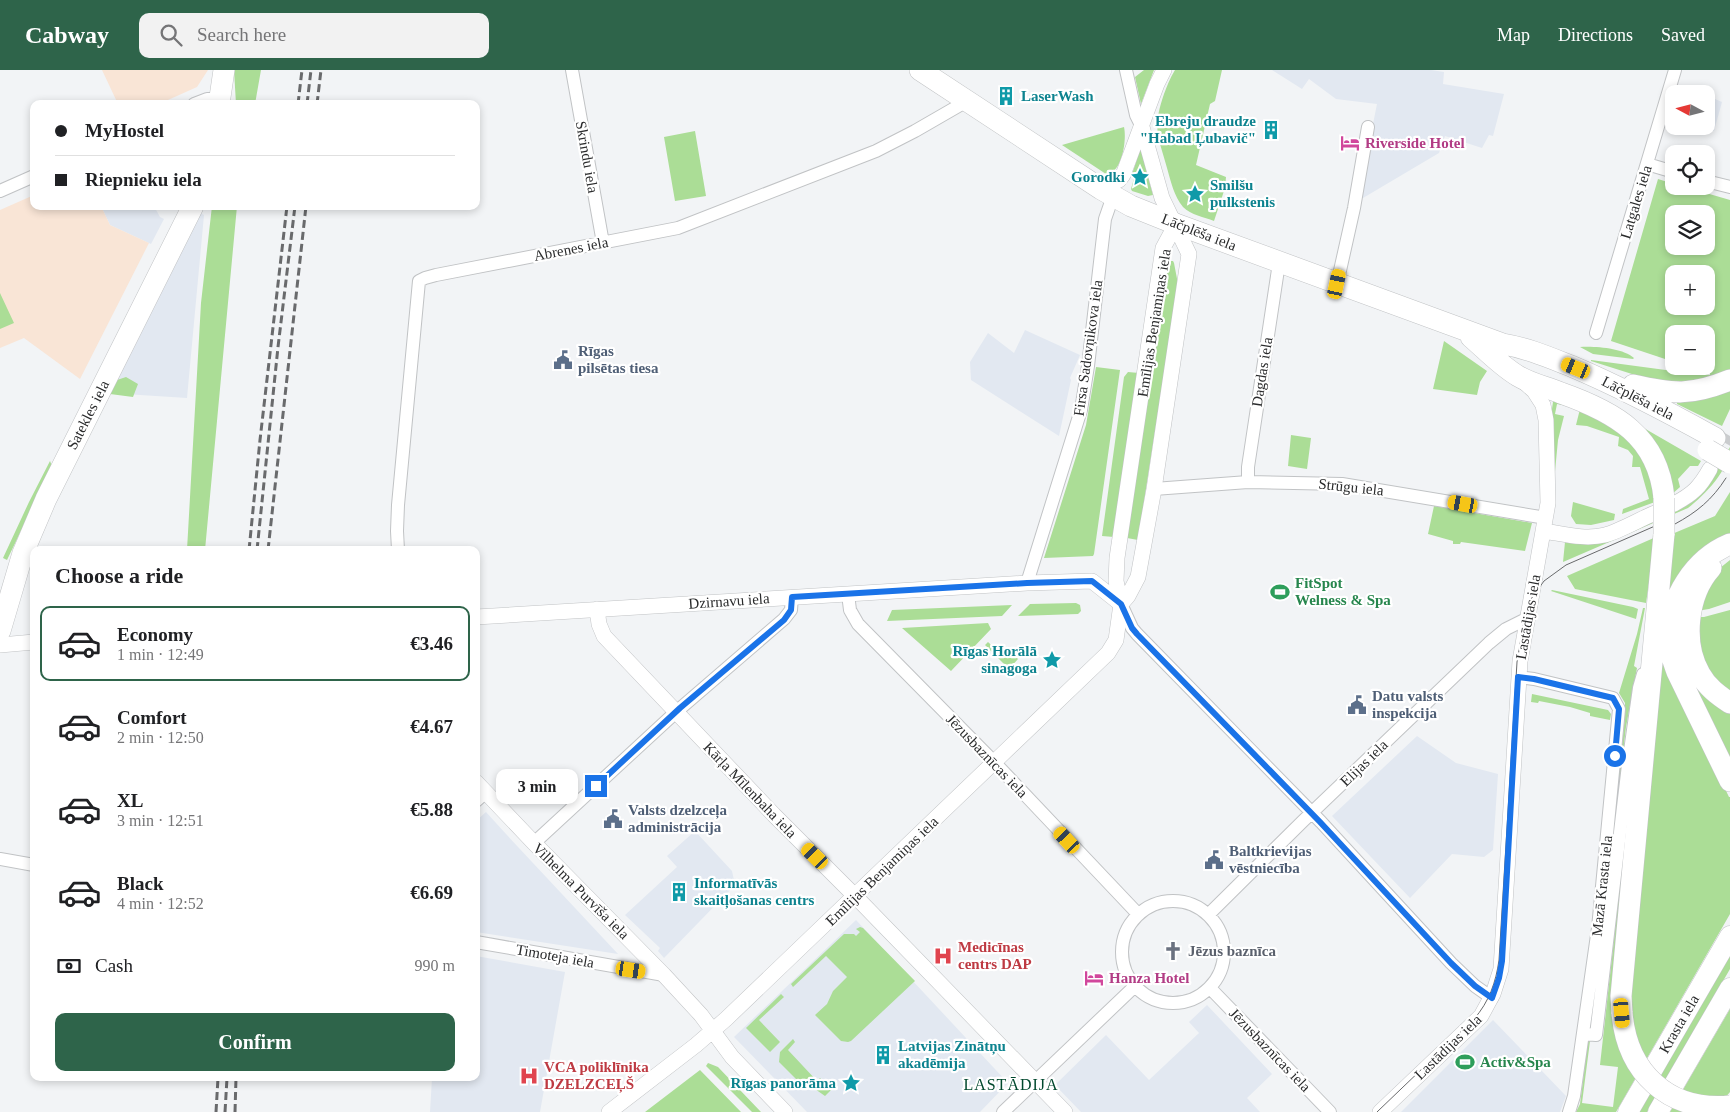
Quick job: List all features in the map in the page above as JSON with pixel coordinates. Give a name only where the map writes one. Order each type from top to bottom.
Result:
[{"type":"highway","points":[[219,100],[224,70]]},
{"type":"highway","name":"Lāčplēša iela","points":[[920,70],[1107,193],[1176,224],[1279,263],[1503,344],[1524,347],[1602,379],[1648,401],[1719,453]]},
{"type":"highway","name":"Satekles iela","points":[[0,631],[23,554],[46,499],[191,210]]},
{"type":"highway","points":[[1461,329],[1519,377],[1587,402],[1622,421],[1642,440],[1652,454],[1658,468],[1665,505],[1664,534],[1621,996],[1623,1025],[1630,1050],[1646,1076],[1662,1092],[1680,1102],[1699,1107],[1721,1108],[1730,1106]]},
{"type":"highway","name":"Lāčplēša iela","points":[[1503,344],[1526,360],[1647,414],[1719,453]]},
{"type":"highway","points":[[1602,379],[1678,393],[1707,388],[1730,380]]},
{"type":"highway","points":[[1587,402],[1647,414]]},
{"type":"highway","points":[[1730,544],[1705,559],[1691,574],[1674,606],[1670,622],[1669,639],[1671,656],[1676,672],[1730,781]]},
{"type":"highway","points":[[1730,551],[1718,560],[1706,574],[1700,586],[1690,616],[1689,636],[1692,656],[1700,674],[1713,691],[1730,703]]},
{"type":"highway","points":[[1721,1112],[1730,1102]]},
{"type":"main road","name":"Krasta iela","points":[[1628,1112],[1730,936]]},
{"type":"main road","name":"Krasta iela","points":[[1658,1112],[1730,988]]},
{"type":"street","name":"Skrindu iela","points":[[572,70],[603,243]]},
{"type":"street","points":[[1126,70],[1136,115],[1142,127],[1162,198],[1176,224]]},
{"type":"street","points":[[1107,193],[1123,175],[1135,139],[1142,127],[1164,70]]},
{"type":"street","name":"Latgales iela","points":[[1596,333],[1674,70]]},
{"type":"street","name":"Abrenes iela","points":[[398,546],[398,505],[419,281],[436,275],[678,228],[876,151],[967,101]]},
{"type":"street","points":[[1337,284],[1354,208],[1368,127]]},
{"type":"street","points":[[1647,164],[1665,169]]},
{"type":"street","points":[[0,191],[30,178]]},
{"type":"street","points":[[1715,183],[1730,187]]},
{"type":"street","name":"Firsa Sadovņikova iela","points":[[1027,583],[1082,405],[1107,193]]},
{"type":"street","name":"Emīlijas Benjamiņas iela","points":[[1121,604],[1128,596],[1138,576],[1154,488],[1190,254],[1176,224]]},
{"type":"street","name":"Emīlijas Benjamiņas iela","points":[[609,1112],[712,1031],[1108,653],[1116,640],[1121,604],[1116,582],[1117,558],[1163,248],[1176,224]]},
{"type":"street","name":"Dagdas iela","points":[[1248,482],[1248,467],[1279,263]]},
{"type":"street","name":"Lastādijas iela","points":[[1380,1112],[1475,1022],[1492,998],[1499,978],[1502,961],[1518,677],[1526,619],[1545,524],[1548,479],[1546,420],[1543,405],[1534,391],[1519,377]]},
{"type":"street","points":[[1543,405],[1549,396],[1560,392]]},
{"type":"street","points":[[1545,524],[1575,536],[1600,536],[1607,534],[1694,492],[1702,484],[1719,453]]},
{"type":"street","name":"Strūgu iela","points":[[1154,488],[1248,482],[1342,484],[1545,524]]},
{"type":"street","name":"Dzirnavu iela","points":[[480,617],[1027,583],[1092,581],[1121,604],[1132,628],[1137,634],[1311,814],[1451,963],[1475,986],[1492,998]]},
{"type":"street","name":"Jēzusbaznīcas iela","points":[[848,594],[850,610],[856,622],[1138,914]]},
{"type":"street","points":[[534,843],[676,712],[784,620],[791,610],[792,597]]},
{"type":"street","name":"Kārļa Mīlenbaha iela","points":[[597,609],[599,624],[604,636],[774,815],[1065,1112]]},
{"type":"street","name":"Elijas iela","points":[[1208,915],[1489,643],[1506,628],[1526,619]]},
{"type":"street","points":[[1590,1035],[1638,698],[1656,634]]},
{"type":"street","points":[[0,645],[30,642]]},
{"type":"street","name":"Mazā Krasta iela","points":[[1518,677],[1534,679],[1613,698],[1619,709],[1598,928],[1590,1035],[1569,1112]]},
{"type":"street","name":"Vilhelma Purvīša iela","points":[[480,792],[534,843],[664,975],[701,1015],[732,1057],[785,1112]]},
{"type":"street","points":[[0,859],[30,864]]},
{"type":"street","points":[[1166,900],[1174,900],[1197,906],[1208,915],[1220,932],[1224,944],[1224,960],[1219,975],[1210,988],[1196,998],[1180,1003],[1163,1003],[1148,997],[1134,987],[1126,973],[1121,958],[1122,942],[1128,926],[1138,914],[1151,905],[1166,900]]},
{"type":"street","name":"Timoteja iela","points":[[480,943],[664,975]]},
{"type":"street","points":[[1004,1112],[1134,987]]},
{"type":"street","name":"Jēzusbaznīcas iela","points":[[1210,988],[1330,1112]]},
{"type":"shaded area","points":[[102,70],[208,70],[197,87],[168,100],[116,100]]},
{"type":"shaded area","points":[[1272,70],[1431,70],[1444,72],[1443,84],[1504,94],[1493,136],[1489,135],[1482,148],[1445,136],[1439,153],[1363,198],[1359,194],[1377,104],[1336,99],[1309,79],[1302,89]]},
{"type":"shaded area","points":[[1715,99],[1722,102],[1715,127]]},
{"type":"shaded area","points":[[30,197],[30,210],[103,210],[110,225],[149,243],[80,379],[24,338],[0,348],[0,210]]},
{"type":"shaded area","points":[[103,210],[156,210],[160,217],[164,219],[151,244],[110,225]]},
{"type":"shaded area","points":[[200,213],[204,215],[187,398],[109,393]]},
{"type":"shaded area","points":[[1025,330],[1080,355],[1070,378],[1059,436],[971,380],[970,362],[988,333],[1014,353]]},
{"type":"shaded area","points":[[1417,736],[1456,763],[1498,774],[1493,850],[1484,857],[1452,854],[1410,898],[1332,816]]},
{"type":"shaded area","points":[[486,812],[618,954],[480,933],[480,817]]},
{"type":"shaded area","points":[[695,831],[732,871],[735,885],[664,958],[658,951],[660,948],[625,915],[677,867],[667,856]]},
{"type":"shaded area","points":[[856,920],[1008,1083],[980,1112],[807,1112],[734,1037]]},
{"type":"shaded area","points":[[480,957],[565,972],[540,1112],[430,1112],[432,1081],[480,1081]]},
{"type":"shaded area","points":[[1207,1005],[1272,1074],[1247,1098],[1260,1112],[1081,1112],[1055,1085],[1106,1035],[1149,1080],[1199,1033],[1189,1022]]},
{"type":"shaded area","points":[[1493,1020],[1566,1096],[1560,1112],[1401,1112]]},
{"type":"green space","points":[[234,70],[261,70],[256,100],[236,100]]},
{"type":"green space","points":[[1144,70],[1154,70],[1141,104],[1135,77]]},
{"type":"green space","points":[[1175,70],[1222,70],[1215,101],[1210,104],[1196,165],[1226,177],[1225,188],[1214,221],[1190,212],[1180,203],[1171,184],[1159,139],[1157,124],[1160,106],[1167,85]]},
{"type":"green space","points":[[1124,127],[1125,140],[1120,163],[1111,173],[1106,174],[1062,145]]},
{"type":"green space","points":[[695,131],[706,196],[675,201],[664,137]]},
{"type":"green space","points":[[1140,150],[1153,195],[1148,196],[1131,189],[1135,175],[1132,174]]},
{"type":"green space","points":[[1658,179],[1665,181],[1665,195],[1713,195],[1730,200],[1730,372],[1693,382],[1654,381],[1591,361],[1665,370],[1665,375],[1715,375],[1715,325],[1665,325],[1665,359],[1611,341]]},
{"type":"green space","points":[[212,210],[237,210],[205,546],[187,546],[201,303]]},
{"type":"green space","points":[[1170,261],[1174,263],[1178,284],[1138,540],[1127,538]]},
{"type":"green space","points":[[0,293],[14,323],[0,329]]},
{"type":"green space","points":[[1444,341],[1487,371],[1480,382],[1477,395],[1433,389]]},
{"type":"green space","points":[[1580,347],[1601,347],[1616,350],[1634,358],[1593,354]]},
{"type":"green space","points":[[1096,367],[1120,370],[1094,554],[1093,556],[1044,558],[1086,425]]},
{"type":"green space","points":[[1128,372],[1139,373],[1114,537],[1102,536],[1124,377]]},
{"type":"green space","points":[[126,377],[138,384],[133,397],[110,394],[117,380]]},
{"type":"green space","points":[[1730,388],[1730,409],[1722,426],[1677,404],[1677,401]]},
{"type":"green space","points":[[1557,399],[1573,407],[1557,404],[1555,414],[1564,416],[1558,440],[1554,482],[1552,409],[1553,402]]},
{"type":"green space","points":[[1580,409],[1611,424],[1635,444],[1653,479],[1655,502],[1622,514],[1623,509],[1649,499],[1640,467],[1632,467],[1633,456],[1628,450],[1618,446],[1619,437],[1587,426],[1576,425]]},
{"type":"green space","points":[[1623,416],[1701,461],[1698,466],[1690,466],[1678,479],[1680,487],[1671,495]]},
{"type":"green space","points":[[1291,435],[1311,438],[1307,469],[1288,466]]},
{"type":"green space","points":[[1730,447],[1726,464],[1721,473],[1709,489],[1688,508],[1563,562],[1565,542],[1599,544],[1705,488]]},
{"type":"green space","points":[[50,461],[52,466],[7,560],[3,558]]},
{"type":"green space","points":[[1730,492],[1730,536],[1665,620],[1672,534],[1715,516]]},
{"type":"green space","points":[[1573,502],[1615,514],[1614,520],[1591,525],[1576,524],[1571,516]]},
{"type":"green space","points":[[1434,506],[1532,523],[1525,551],[1461,542],[1460,544],[1453,544],[1453,541],[1428,534]]},
{"type":"green space","points":[[1656,537],[1646,603],[1575,589],[1567,576]]},
{"type":"green space","points":[[1730,560],[1730,602],[1696,611],[1715,572]]},
{"type":"green space","points":[[1551,591],[1633,607],[1638,609],[1636,619]]},
{"type":"green space","points":[[1076,603],[1080,605],[1081,611],[1078,614],[1018,616],[1030,604]]},
{"type":"green space","points":[[1012,605],[1002,616],[887,621],[892,610]]},
{"type":"green space","points":[[1643,608],[1645,608],[1634,666],[1637,668],[1626,727],[1606,899],[1625,716],[1625,703],[1619,693]]},
{"type":"green space","points":[[1730,610],[1730,694],[1720,686],[1708,669],[1701,651],[1695,617],[1704,617]]},
{"type":"green space","points":[[988,623],[991,629],[951,671],[902,628]]},
{"type":"green space","points":[[1680,631],[1730,711],[1730,764],[1683,671]]},
{"type":"green space","points":[[1662,641],[1673,682],[1730,797],[1730,914],[1616,1112],[1576,1112],[1580,1104],[1588,1040],[1590,1041],[1582,1103],[1613,1107],[1618,1067],[1600,1065],[1638,723]]},
{"type":"green space","points":[[988,642],[1004,657],[1010,651],[1018,659],[1009,669],[985,645]]},
{"type":"green space","points":[[1532,694],[1608,710],[1611,714],[1610,720],[1590,716],[1590,713],[1570,707],[1539,701],[1538,703],[1531,702]]},
{"type":"green space","points":[[860,927],[915,981],[848,1042],[841,1041],[815,1015],[827,1004],[833,991],[847,977],[826,956],[793,987],[791,984],[844,934],[854,934],[856,936],[860,932],[856,929]]},
{"type":"green space","points":[[1730,954],[1730,969],[1647,1112],[1638,1112]]},
{"type":"green space","points":[[781,994],[784,997],[759,1020],[780,1042],[770,1052],[746,1028]]},
{"type":"green space","points":[[1730,1009],[1730,1092],[1713,1112],[1670,1112]]},
{"type":"green space","points":[[793,1039],[795,1042],[788,1050],[817,1081],[820,1078],[831,1090],[825,1096],[815,1089],[803,1086],[779,1062],[780,1052]]},
{"type":"green space","points":[[708,1063],[718,1067],[761,1112],[752,1112],[706,1066]]},
{"type":"green space","points":[[700,1070],[741,1112],[645,1112]]},
{"type":"tunnel","points":[[1714,463],[1730,436]]},
{"type":"tram line","points":[[1675,524],[1703,505],[1726,478]]},
{"type":"tram line","points":[[1377,1112],[1474,1019],[1484,1006],[1494,984],[1499,960],[1517,662],[1524,620],[1531,599],[1544,581],[1566,565],[1655,526]]},
{"type":"railway","points":[[298,100],[302,70]]},
{"type":"railway","points":[[307,100],[311,70]]},
{"type":"railway","points":[[317,100],[321,70]]},
{"type":"railway","points":[[249,546],[287,210]]},
{"type":"railway","points":[[257,546],[295,210]]},
{"type":"railway","points":[[268,546],[306,210]]},
{"type":"railway","points":[[216,1112],[218,1081]]},
{"type":"railway","points":[[225,1112],[227,1081]]},
{"type":"railway","points":[[235,1112],[236,1081]]},
{"type":"place","name":"LaserWash","points":[[1006,96]]},
{"type":"place","name":"Ebreju draudze \"Habad Ļubavič\"","points":[[1271,130]]},
{"type":"place","name":"Riverside Hotel","points":[[1350,143]]},
{"type":"place","name":"Gorodki","points":[[1140,177]]},
{"type":"place","name":"Smilšu pulkstenis","points":[[1195,194]]},
{"type":"place","name":"Rīgas pilsētas tiesa","points":[[563,360]]},
{"type":"place","name":"FitSpot Welness & Spa","points":[[1280,592]]},
{"type":"place","name":"Rīgas Horālā sinagoga","points":[[1052,660]]},
{"type":"place","name":"Datu valsts inspekcija","points":[[1357,705]]},
{"type":"place","name":"Valsts dzelzceļa administrācija","points":[[613,819]]},
{"type":"place","name":"Baltkrievijas vēstniecība","points":[[1214,860]]},
{"type":"place","name":"Informatīvās skaitļošanas centrs","points":[[679,892]]},
{"type":"place","name":"Jēzus baznīca","points":[[1173,951]]},
{"type":"place","name":"Medicīnas centrs DAP","points":[[943,956]]},
{"type":"place","name":"Hanza Hotel","points":[[1094,978]]},
{"type":"place","name":"Latvijas Zinātņu akadēmija","points":[[883,1055]]},
{"type":"place","name":"Activ&Spa","points":[[1465,1062]]},
{"type":"place","name":"VCA poliklīnika DZELZCEĻŠ","points":[[529,1076]]},
{"type":"place","name":"Rīgas panorāma","points":[[851,1083]]},
{"type":"district","name":"LASTĀDIJA","points":[[1011,1084]]},
{"type":"route","points":[[596,786],[680,708],[784,620],[791,610],[792,597],[1092,581],[1121,604],[1132,628],[1137,634],[1320,822],[1451,963],[1483,993],[1492,998],[1499,978],[1502,961],[1518,677],[1534,679],[1613,698],[1619,709],[1615,756]]}]
